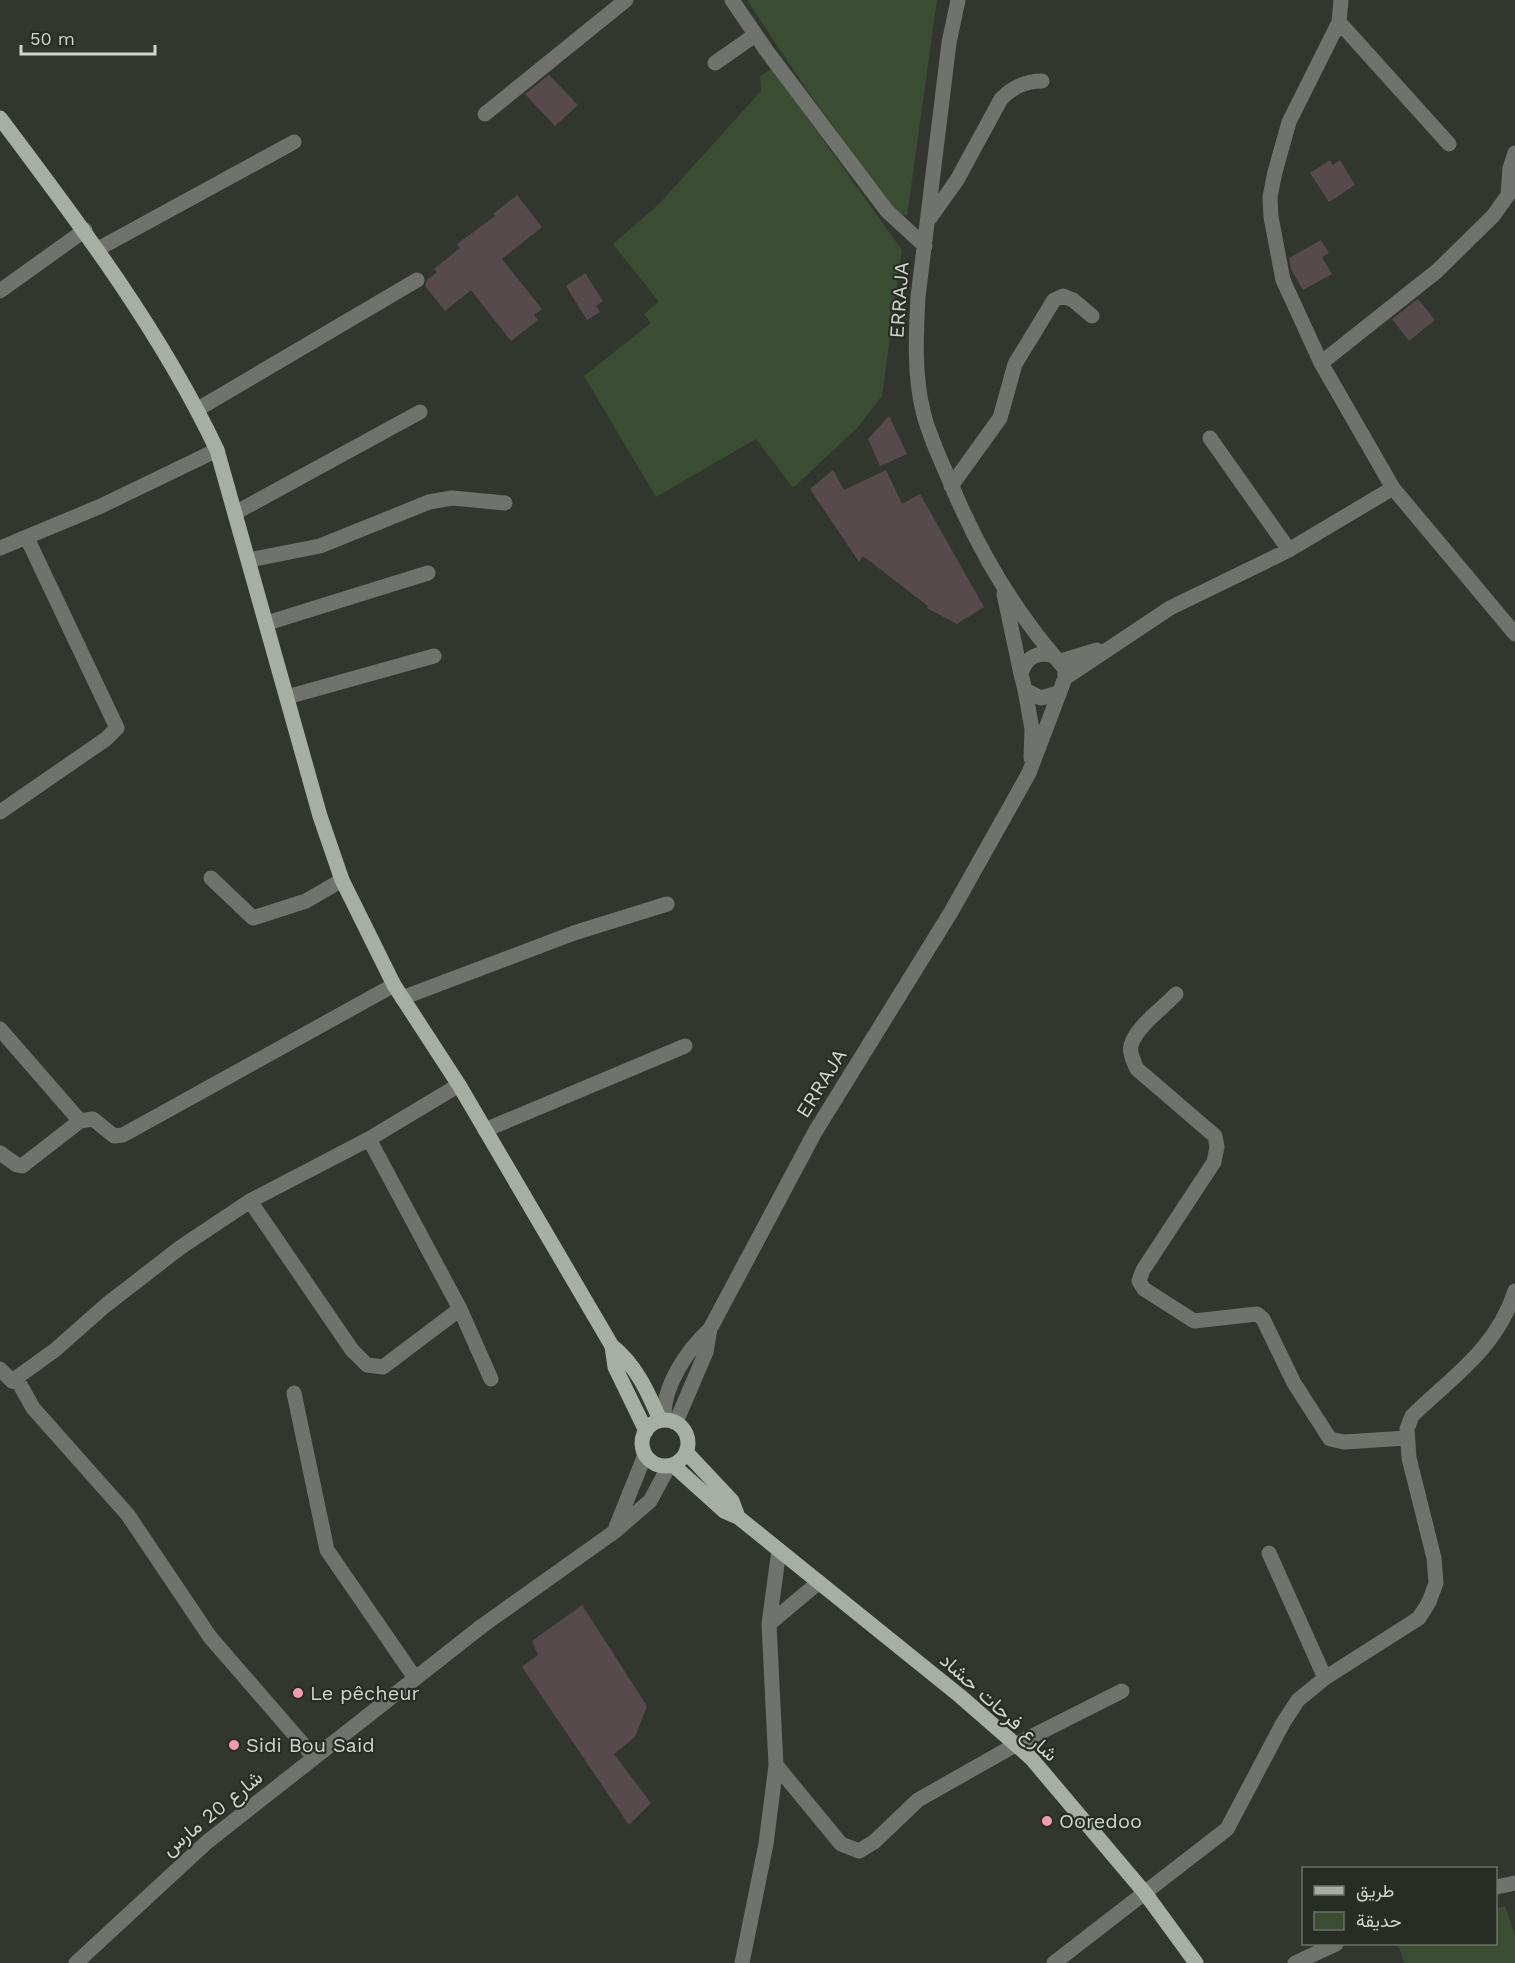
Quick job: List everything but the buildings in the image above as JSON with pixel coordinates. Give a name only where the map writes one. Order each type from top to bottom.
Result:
[{"type":"main road","points":[[0,118],[98,249],[198,410],[217,450],[320,816],[342,880],[398,991],[459,1085],[612,1346],[627,1358],[667,1421],[688,1439],[686,1452],[671,1465],[656,1464],[645,1455],[642,1443],[645,1431],[615,1367],[612,1346]]},
{"type":"main road","points":[[645,1431],[667,1421]]},
{"type":"main road","name":"شارع فرحات حشاد","points":[[686,1452],[732,1501],[738,1517]]},
{"type":"main road","name":"شارع فرحات حشاد","points":[[671,1465],[724,1511],[738,1517],[960,1696],[1031,1758],[1145,1893],[1196,1963]]},
{"type":"street","points":[[485,114],[626,0]]},
{"type":"street","points":[[732,0],[755,35],[887,211],[925,246]]},
{"type":"street","name":"ERRAJA","points":[[958,0],[949,43],[916,338],[922,410],[934,447],[1002,588]]},
{"type":"street","points":[[1341,0],[1339,22],[1289,122],[1270,197],[1271,217],[1283,280],[1321,363],[1393,488],[1515,634]]},
{"type":"street","points":[[1339,22],[1449,144]]},
{"type":"street","points":[[715,63],[755,35]]},
{"type":"street","points":[[930,218],[957,180],[1001,99],[1011,89],[1032,81],[1042,81]]},
{"type":"street","points":[[98,249],[294,142]]},
{"type":"street","points":[[1321,363],[1437,271],[1493,216],[1508,195],[1510,168],[1515,153]]},
{"type":"street","points":[[0,291],[85,230]]},
{"type":"street","points":[[198,410],[417,280]]},
{"type":"street","points":[[951,486],[1000,418],[1015,364],[1054,300],[1063,296],[1073,300],[1092,316]]},
{"type":"street","points":[[235,513],[420,412]]},
{"type":"street","points":[[1210,438],[1289,549]]},
{"type":"street","points":[[0,548],[27,538],[217,450]]},
{"type":"street","points":[[1025,690],[1041,698],[1058,693],[1065,678],[1109,646],[1170,608],[1289,549],[1393,488]]},
{"type":"street","points":[[249,560],[320,546],[429,502],[452,498],[506,503]]},
{"type":"street","points":[[0,813],[106,739],[117,728],[27,538]]},
{"type":"street","points":[[267,623],[428,573]]},
{"type":"street","points":[[1002,588],[1057,659],[1065,678]]},
{"type":"street","points":[[1002,588],[1032,729],[1029,773]]},
{"type":"street","points":[[1022,674],[1029,659],[1037,654],[1057,659],[1109,646]]},
{"type":"street","points":[[287,698],[434,656]]},
{"type":"street","name":"ERRAJA","points":[[667,1421],[706,1352],[710,1329],[815,1132],[951,912],[1029,773],[1058,693]]},
{"type":"street","points":[[211,878],[253,918],[306,902],[342,880]]},
{"type":"street","points":[[0,1153],[17,1166],[22,1166],[80,1121],[93,1119],[109,1134],[123,1135],[398,991],[667,904]]},
{"type":"street","points":[[1176,994],[1138,1034],[1131,1046],[1132,1057],[1137,1068],[1215,1136],[1217,1147],[1214,1161],[1143,1270],[1140,1281],[1144,1289],[1194,1321],[1257,1314],[1263,1319],[1294,1383],[1330,1439],[1344,1442],[1407,1438]]},
{"type":"street","points":[[0,1029],[80,1121]]},
{"type":"street","points":[[485,1130],[685,1046]]},
{"type":"street","points":[[12,1381],[56,1350],[106,1305],[181,1247],[250,1201],[369,1139],[459,1085]]},
{"type":"street","points":[[369,1139],[460,1309],[491,1378]]},
{"type":"street","points":[[250,1201],[352,1350],[367,1365],[383,1367],[460,1309]]},
{"type":"street","points":[[1054,1963],[1227,1829],[1283,1723],[1298,1700],[1325,1677],[1419,1618],[1429,1602],[1436,1583],[1434,1558],[1409,1458],[1407,1438],[1412,1416],[1479,1354],[1496,1334],[1515,1291]]},
{"type":"street","points":[[0,1369],[12,1381],[19,1383],[33,1408],[134,1522],[210,1637],[314,1756]]},
{"type":"street","points":[[294,1393],[327,1550],[415,1678]]},
{"type":"street","points":[[614,1532],[645,1455]]},
{"type":"street","name":"شارع 20 مارس","points":[[77,1963],[207,1842],[314,1756],[482,1626],[614,1532],[650,1501],[671,1465]]},
{"type":"street","points":[[742,1963],[766,1844],[776,1765],[769,1624],[779,1550]]},
{"type":"street","points":[[1269,1553],[1325,1677]]},
{"type":"street","points":[[769,1624],[819,1582]]},
{"type":"street","points":[[776,1765],[841,1844],[859,1851],[874,1842],[918,1800],[1015,1745],[1122,1691]]},
{"type":"street","points":[[1497,1887],[1515,1883]]},
{"type":"street","points":[[1295,1963],[1334,1945]]},
{"type":"green space","points":[[747,0],[937,0],[907,216],[897,213],[804,86]]},
{"type":"green space","points":[[772,69],[902,250],[882,396],[857,428],[793,488],[756,439],[656,497],[584,376],[651,323],[644,314],[659,302],[613,244],[659,204],[761,91],[760,76]]},
{"type":"green space","points":[[1505,1906],[1515,1935],[1515,1963],[1404,1963],[1398,1945],[1497,1945],[1497,1909]]},
{"type":"place","name":"Le pêcheur","points":[[298,1693]]},
{"type":"place","name":"Sidi Bou Said","points":[[234,1745]]},
{"type":"place","name":"Ooredoo","points":[[1047,1821]]}]
